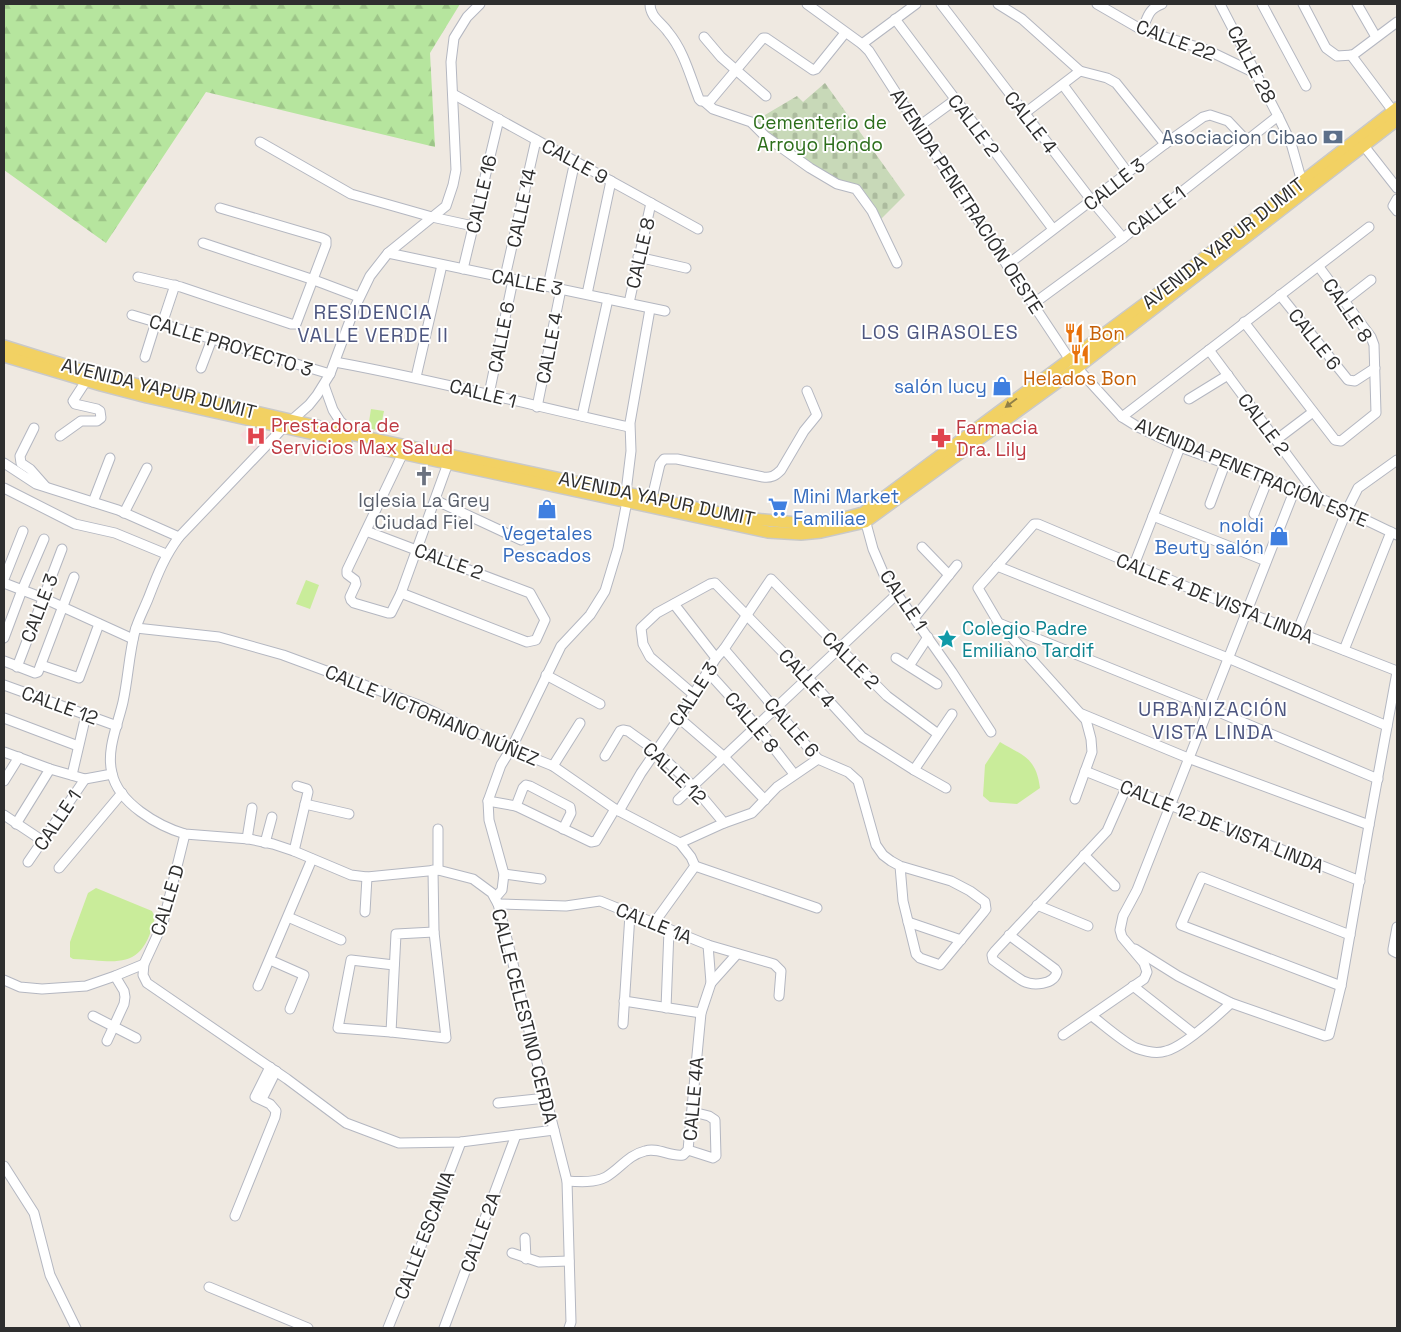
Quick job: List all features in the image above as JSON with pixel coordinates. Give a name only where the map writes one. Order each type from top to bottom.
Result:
[{"type":"main road","name":"AVENIDA YAPUR DUMIT","points":[[4,346],[86,381],[156,399],[355,435],[627,497],[768,532],[801,534],[821,532],[864,518],[1074,364],[1364,146],[1396,114]]},
{"type":"main road","name":"AVENIDA YAPUR DUMIT","points":[[1074,364],[1302,182],[1396,114]]},
{"type":"main road","name":"AVENIDA YAPUR DUMIT","points":[[4,356],[100,376],[403,453],[627,497],[652,498],[743,518],[771,522],[808,524],[864,518]]},
{"type":"street","name":"CALLE CELESTINO CERDA","points":[[480,4],[467,17],[454,38],[451,62],[456,170],[446,206],[388,253],[370,276],[330,374],[309,405],[288,424],[178,538],[166,554],[136,628],[124,700],[110,761],[112,774],[122,793],[140,812],[158,824],[185,834],[247,839],[266,843],[294,851],[343,873],[367,877],[436,870],[473,879],[486,887],[496,901],[567,1181],[571,1322],[569,1328]]},
{"type":"street","points":[[650,4],[652,15],[669,32],[684,58],[699,99],[706,102],[712,109],[751,122],[765,136],[810,168],[838,184],[856,190],[872,211],[897,263]]},
{"type":"street","name":"CALLE 4","points":[[941,4],[1024,114],[1123,238]]},
{"type":"street","points":[[998,4],[1022,19],[1080,71],[1107,78],[1116,83],[1165,144]]},
{"type":"street","name":"CALLE 22","points":[[1097,4],[1142,30],[1207,50],[1257,74]]},
{"type":"street","points":[[1142,30],[1151,10],[1162,4]]},
{"type":"street","name":"CALLE 28","points":[[1220,4],[1278,116],[1290,143],[1302,182]]},
{"type":"street","points":[[1262,4],[1306,86]]},
{"type":"street","points":[[1303,4],[1326,48],[1337,56],[1353,55],[1397,22]]},
{"type":"street","points":[[1357,4],[1376,37]]},
{"type":"street","name":"AVENIDA PENETRACIÓN OESTE","points":[[812,5],[862,44],[874,59],[1007,265],[1074,364]]},
{"type":"street","points":[[862,44],[914,5]]},
{"type":"street","name":"CALLE 2","points":[[895,19],[1054,230]]},
{"type":"street","points":[[706,102],[710,101],[760,39],[766,38],[810,68],[816,69],[845,32]]},
{"type":"street","points":[[704,38],[736,70],[766,96]]},
{"type":"street","points":[[1351,55],[1396,114]]},
{"type":"street","points":[[1024,114],[1080,71]]},
{"type":"street","points":[[1063,85],[1128,173]]},
{"type":"street","name":"CALLE 9","points":[[453,94],[698,229]]},
{"type":"street","points":[[918,127],[955,100]]},
{"type":"street","name":"CALLE 3","points":[[1007,265],[1203,117],[1210,115],[1228,120],[1246,140]]},
{"type":"street","name":"CALLE 1","points":[[1033,304],[1123,238],[1278,116]]},
{"type":"street","name":"CALLE 16","points":[[463,270],[498,119]]},
{"type":"street","name":"CALLE 14","points":[[509,278],[536,140]]},
{"type":"street","points":[[260,142],[351,194],[432,218],[473,226]]},
{"type":"street","points":[[1364,146],[1397,188]]},
{"type":"street","points":[[548,286],[575,161]]},
{"type":"street","points":[[587,294],[611,181]]},
{"type":"street","points":[[1397,199],[1393,206],[1397,211]]},
{"type":"street","name":"CALLE 8","points":[[629,303],[651,203]]},
{"type":"street","points":[[138,277],[175,285],[293,325],[297,322],[326,245],[325,239],[220,208]]},
{"type":"street","points":[[1122,417],[1369,227]]},
{"type":"street","points":[[203,243],[314,280],[360,298]]},
{"type":"street","name":"CALLE 3","points":[[388,253],[665,311]]},
{"type":"street","points":[[638,257],[686,268]]},
{"type":"street","points":[[416,377],[442,265]]},
{"type":"street","name":"CALLE 8","points":[[1313,412],[1335,440],[1338,441],[1341,441],[1376,413],[1373,342],[1319,267]]},
{"type":"street","name":"CALLE 6","points":[[489,394],[509,278]]},
{"type":"street","points":[[1344,301],[1371,280]]},
{"type":"street","points":[[145,357],[175,285]]},
{"type":"street","name":"CALLE 4","points":[[537,407],[560,289]]},
{"type":"street","name":"CALLE 6","points":[[1280,295],[1348,380],[1351,382],[1355,381],[1374,368]]},
{"type":"street","points":[[582,416],[608,299]]},
{"type":"street","points":[[496,901],[502,890],[504,874],[489,820],[488,801],[501,765],[511,749],[561,646],[590,615],[604,591],[618,548],[627,497],[631,452],[629,427],[650,309]]},
{"type":"street","name":"CALLE PROYECTO 3","points":[[132,315],[330,374]]},
{"type":"street","points":[[1244,322],[1313,412],[1276,440]]},
{"type":"street","points":[[201,368],[212,339]]},
{"type":"street","name":"CALLE 2","points":[[1209,350],[1320,498]]},
{"type":"street","name":"CALLE 1","points":[[335,362],[416,377],[537,407],[629,427]]},
{"type":"street","name":"AVENIDA PENETRACIÓN ESTE","points":[[1074,364],[1122,417],[1138,427],[1180,447],[1320,498],[1394,533]]},
{"type":"street","points":[[1189,399],[1228,375]]},
{"type":"street","points":[[60,436],[81,421],[97,421],[101,418],[100,411],[97,408],[75,404],[73,401],[86,381]]},
{"type":"street","points":[[324,385],[333,410],[340,421],[355,435]]},
{"type":"street","points":[[652,498],[660,464],[664,459],[677,459],[763,477],[770,478],[776,475],[781,470],[804,431],[817,415],[807,391]]},
{"type":"street","points":[[34,428],[20,456],[21,463],[30,469],[46,487]]},
{"type":"street","points":[[1134,565],[1180,447]]},
{"type":"street","points":[[403,453],[347,574],[355,580],[356,584],[350,597],[354,603],[388,613],[394,611],[418,550],[448,463]]},
{"type":"street","points":[[93,502],[110,458]]},
{"type":"street","points":[[1297,632],[1347,510],[1360,485],[1397,460]]},
{"type":"street","points":[[4,463],[36,484],[124,513],[178,538]]},
{"type":"street","points":[[1210,504],[1225,464]]},
{"type":"street","points":[[124,513],[147,468]]},
{"type":"street","points":[[1254,514],[1268,479]]},
{"type":"street","points":[[4,488],[75,524],[115,533],[166,554]]},
{"type":"street","points":[[1064,1035],[1144,979],[1147,972],[1147,968],[1122,938],[1120,923],[1138,890],[1294,489]]},
{"type":"street","points":[[435,500],[520,540]]},
{"type":"street","points":[[1153,516],[1266,561]]},
{"type":"street","name":"CALLE 1","points":[[864,518],[885,578],[928,637],[991,732]]},
{"type":"street","name":"CALLE 4 DE VISTA LINDA","points":[[997,566],[1034,524],[1038,524],[1246,612],[1397,672]]},
{"type":"street","points":[[4,579],[23,531]]},
{"type":"street","name":"CALLE 2","points":[[366,531],[530,593],[545,620],[536,640],[527,642],[401,592]]},
{"type":"street","points":[[1344,650],[1394,533]]},
{"type":"street","points":[[4,638],[44,539]]},
{"type":"street","points":[[922,547],[949,575]]},
{"type":"street","name":"CALLE 3","points":[[17,666],[62,549]]},
{"type":"street","points":[[914,617],[957,565]]},
{"type":"street","points":[[1075,799],[1092,752],[1086,720],[998,622],[978,588],[997,566],[1228,658],[1387,726]]},
{"type":"street","points":[[39,669],[74,577]]},
{"type":"street","name":"CALLE 2","points":[[771,579],[887,696],[938,734]]},
{"type":"street","name":"CALLE 3","points":[[562,829],[591,842],[596,841],[679,718],[707,671],[771,579]]},
{"type":"street","name":"CALLE 4","points":[[674,604],[715,582],[862,737],[946,788]]},
{"type":"street","points":[[4,583],[43,598],[134,639]]},
{"type":"street","points":[[678,800],[897,594]]},
{"type":"street","points":[[693,694],[650,657],[642,644],[641,628],[652,617],[674,604],[716,658]]},
{"type":"street","points":[[998,622],[1378,779]]},
{"type":"street","points":[[4,661],[17,666],[79,678],[99,624]]},
{"type":"street","name":"CALLE VICTORIANO NÚÑEZ","points":[[136,628],[219,637],[283,655],[421,706],[511,749],[553,766],[617,810],[680,843]]},
{"type":"street","points":[[909,666],[928,637]]},
{"type":"street","name":"CALLE 6","points":[[724,649],[818,759],[848,772],[858,781],[876,845],[883,855],[900,866],[951,882],[982,899],[986,905],[983,913],[961,940]]},
{"type":"street","points":[[896,658],[937,684]]},
{"type":"street","name":"CALLE 8","points":[[707,671],[756,725],[794,774]]},
{"type":"street","points":[[1126,943],[1178,976],[1231,1003],[1326,1036],[1329,1035],[1341,986],[1368,825],[1397,672]]},
{"type":"street","points":[[546,675],[600,704]]},
{"type":"street","name":"CALLE 12","points":[[4,685],[117,726]]},
{"type":"street","points":[[1080,713],[1188,758],[1368,825]]},
{"type":"street","points":[[914,770],[952,714]]},
{"type":"street","points":[[72,775],[86,715]]},
{"type":"street","points":[[4,718],[78,746]]},
{"type":"street","points":[[679,718],[723,756],[765,800]]},
{"type":"street","points":[[553,766],[580,723]]},
{"type":"street","name":"CALLE 12","points":[[604,756],[620,732],[628,731],[656,751],[693,786],[724,823]]},
{"type":"street","points":[[4,752],[85,779],[112,774]]},
{"type":"street","points":[[4,780],[19,757]]},
{"type":"street","points":[[817,908],[695,866],[691,857],[680,843],[724,823],[752,813],[777,787],[818,759]]},
{"type":"street","points":[[16,824],[50,768]]},
{"type":"street","name":"CALLE 12 DE VISTA LINDA","points":[[1085,771],[1360,881]]},
{"type":"street","name":"CALLE 1","points":[[28,862],[85,779]]},
{"type":"street","points":[[488,801],[516,806],[562,829],[570,813],[570,807],[526,785],[516,806]]},
{"type":"street","points":[[294,851],[308,790],[297,786]]},
{"type":"street","points":[[1009,935],[1055,969],[1057,972],[1056,976],[1046,982],[1026,982],[993,960],[992,955],[1009,935],[1107,831],[1126,788]]},
{"type":"street","points":[[59,868],[122,793]]},
{"type":"street","points":[[305,804],[349,814]]},
{"type":"street","points":[[247,839],[252,808]]},
{"type":"street","points":[[4,815],[43,841]]},
{"type":"street","points":[[266,843],[272,817]]},
{"type":"street","points":[[394,965],[351,960],[338,1028],[446,1038],[434,932],[438,830]]},
{"type":"street","name":"CALLE D","points":[[144,964],[163,923],[185,834]]},
{"type":"street","points":[[1084,855],[1115,886]]},
{"type":"street","points":[[258,986],[312,859]]},
{"type":"street","points":[[654,923],[695,866]]},
{"type":"street","points":[[900,866],[903,901],[908,922],[917,956],[940,965],[961,940],[908,922]]},
{"type":"street","points":[[504,874],[542,879]]},
{"type":"street","points":[[365,912],[367,877]]},
{"type":"street","points":[[1341,986],[1181,925],[1202,877],[1350,934]]},
{"type":"street","name":"CALLE 1A","points":[[496,901],[568,906],[598,900],[708,945],[774,964],[781,971],[782,978],[779,996]]},
{"type":"street","points":[[1037,905],[1088,926]]},
{"type":"street","points":[[623,1024],[630,914]]},
{"type":"street","points":[[288,917],[341,940]]},
{"type":"street","points":[[1395,951],[1397,927]]},
{"type":"street","points":[[666,1008],[669,930]]},
{"type":"street","points":[[391,1032],[396,934],[434,932]]},
{"type":"street","name":"CALLE 4A","points":[[567,1181],[585,1182],[605,1178],[629,1158],[650,1149],[678,1156],[684,1155],[688,1150],[701,1013],[711,983],[708,945]]},
{"type":"street","points":[[711,983],[737,954]]},
{"type":"street","points":[[270,960],[304,976],[290,1009]]},
{"type":"street","points":[[4,980],[20,987],[42,989],[86,986],[144,964],[143,975],[147,983],[273,1069],[346,1123],[400,1143],[461,1142],[554,1130]]},
{"type":"street","points":[[107,1041],[125,997],[115,976]]},
{"type":"street","points":[[1133,986],[1194,1034]]},
{"type":"street","points":[[624,1001],[701,1013]]},
{"type":"street","points":[[1092,1016],[1134,1047],[1146,1051],[1166,1052],[1194,1034],[1231,1003]]},
{"type":"street","points":[[93,1016],[136,1038]]},
{"type":"street","points":[[234,1216],[275,1117],[276,1111],[262,1099],[273,1069]]},
{"type":"street","points":[[498,1103],[546,1098]]},
{"type":"street","points":[[688,1150],[713,1158],[716,1156],[715,1120],[712,1116],[693,1112]]},
{"type":"street","name":"CALLE 2A","points":[[444,1328],[516,1135]]},
{"type":"street","name":"CALLE ESCANIA","points":[[388,1328],[461,1142]]},
{"type":"street","points":[[4,1166],[34,1213],[50,1275],[76,1328]]},
{"type":"street","points":[[525,1238],[526,1259]]},
{"type":"street","points":[[512,1253],[539,1262],[569,1261]]},
{"type":"street","points":[[209,1287],[308,1328]]},
{"type":"shaded area","name":"Prestadora de Servicios Max Salud","points":[[255,421],[271,437],[256,452],[240,435]]},
{"type":"green space","points":[[4,4],[460,4],[430,53],[435,147],[206,92],[106,243],[4,170]]},
{"type":"green space","name":"Cementerio de Arroyo Hondo","points":[[825,83],[905,195],[879,221],[858,189],[828,177],[753,122],[797,96],[803,102]]},
{"type":"green space","points":[[371,409],[384,411],[380,431],[368,428]]},
{"type":"green space","points":[[306,580],[319,585],[310,609],[296,604]]},
{"type":"green space","points":[[1000,742],[1027,759],[1032,764],[1038,778],[1040,788],[1017,804],[990,802],[983,796],[985,765]]},
{"type":"green space","points":[[96,888],[152,911],[155,917],[150,935],[143,947],[135,955],[116,961],[73,959],[70,957],[70,942],[88,893]]},
{"type":"place","name":"Asociacion Cibao","points":[[1333,137]]},
{"type":"place","name":"Bon","points":[[1074,333]]},
{"type":"place","name":"Helados Bon","points":[[1080,354]]},
{"type":"place","name":"salón lucy","points":[[1002,386]]},
{"type":"place","name":"Prestadora de Servicios Max Salud","points":[[256,436]]},
{"type":"place","name":"Farmacia Dra. Lily","points":[[941,438]]},
{"type":"place","name":"Iglesia La Grey Ciudad Fiel","points":[[424,476]]},
{"type":"place","name":"Mini Market Familiae","points":[[778,507]]},
{"type":"place","name":"Vegetales Pescados","points":[[547,509]]},
{"type":"place","name":"noldi Beuty salón","points":[[1279,536]]},
{"type":"place","name":"Colegio Padre Emiliano Tardif","points":[[947,639]]},
{"type":"district","name":"RESIDENCIA VALLE VERDE II","points":[[373,324]]},
{"type":"district","name":"LOS GIRASOLES","points":[[940,332]]},
{"type":"district","name":"URBANIZACIÓN VISTA LINDA","points":[[1213,720]]}]
